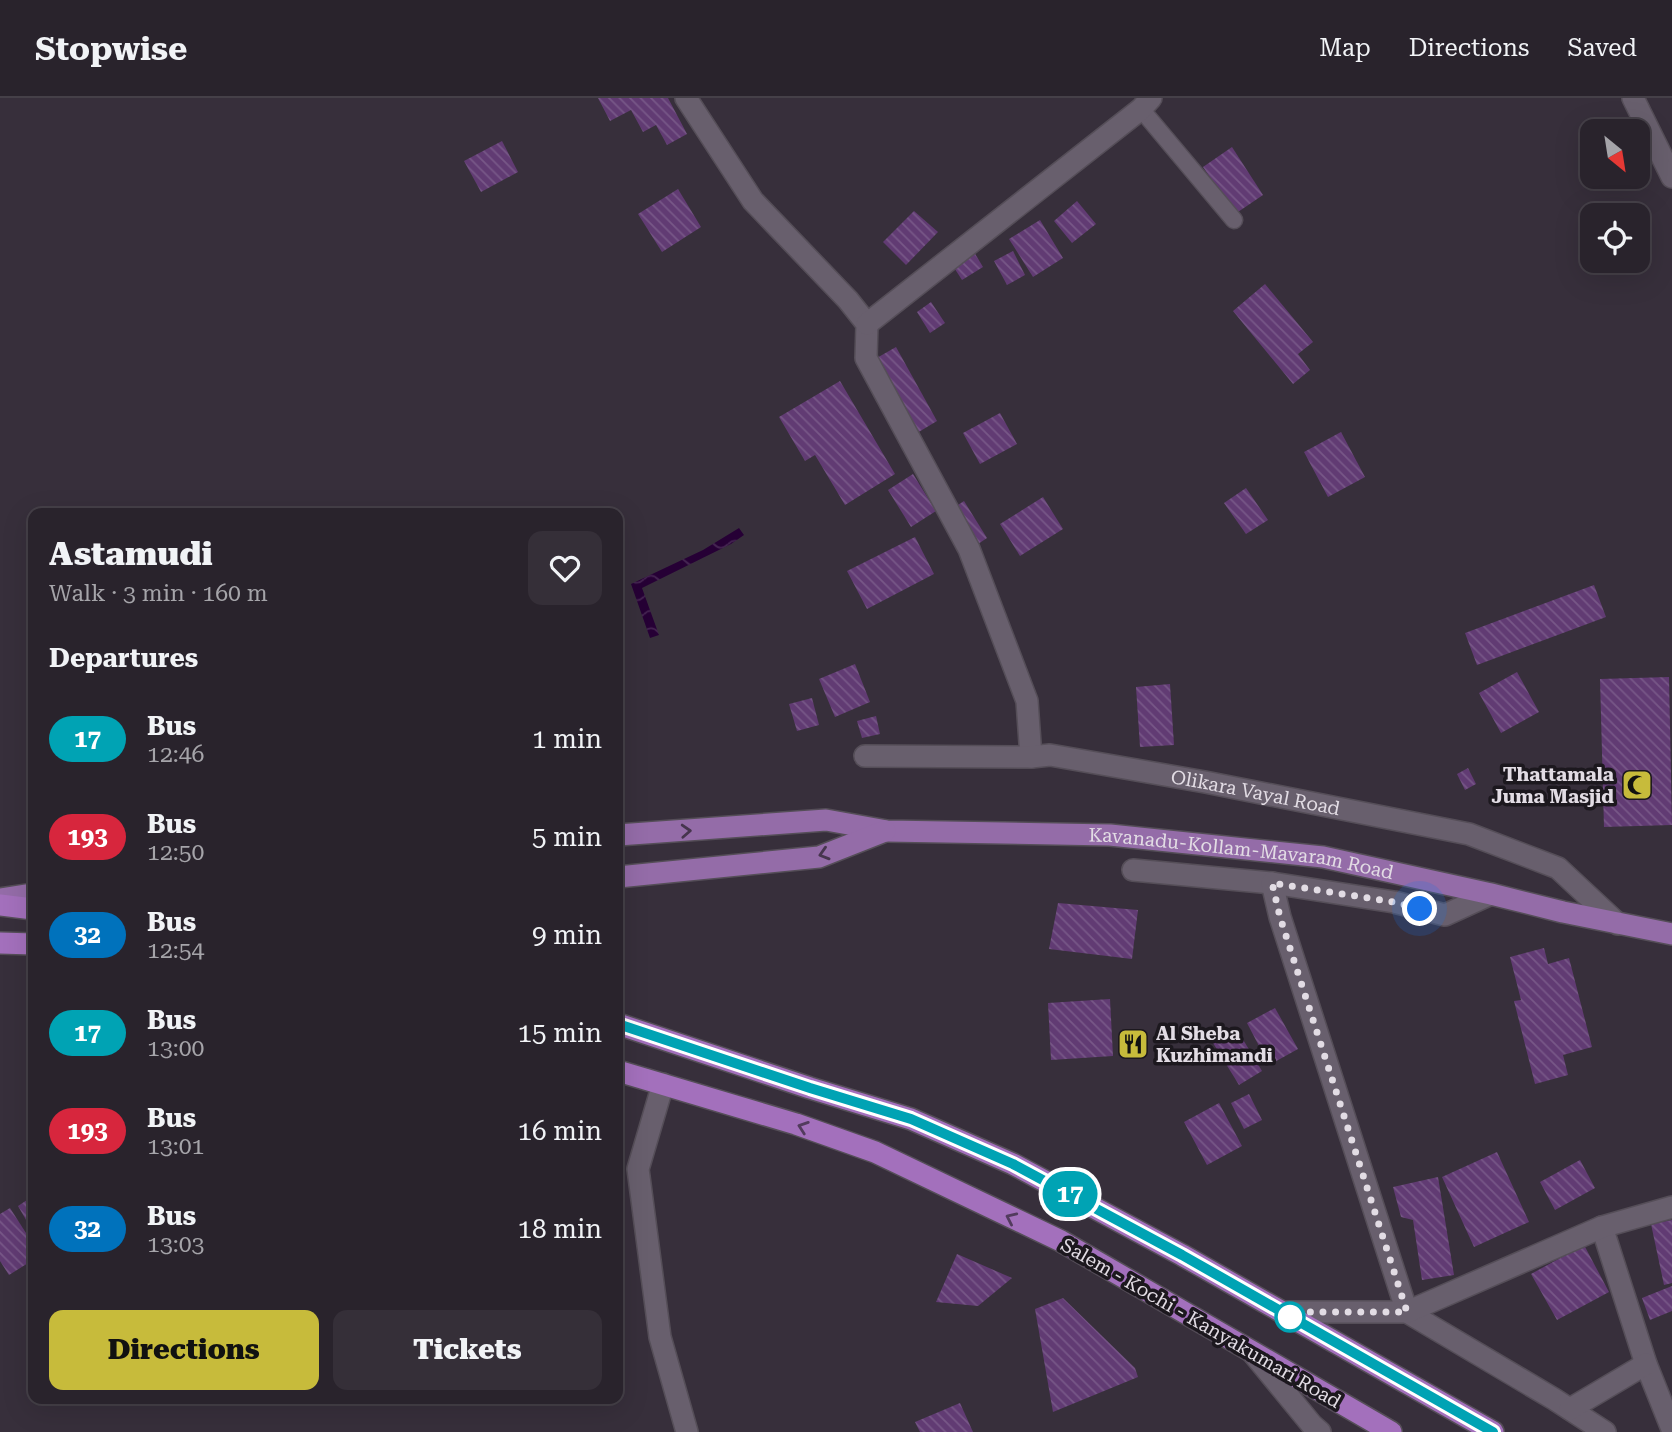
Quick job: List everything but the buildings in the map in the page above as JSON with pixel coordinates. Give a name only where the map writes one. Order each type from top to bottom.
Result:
[{"type":"highway","points":[[0,905],[28,908]]},
{"type":"highway","points":[[0,943],[28,944]]},
{"type":"highway","points":[[627,1026],[911,1119],[1013,1164],[1107,1213],[1493,1432]]},
{"type":"highway","name":"Salem - Kochi - Kanyakumari Road","points":[[623,1072],[796,1124],[876,1152],[1062,1241],[1391,1432]]},
{"type":"main road","name":"Kavanadu-Kollam-Mavaram Road","points":[[623,835],[826,820],[887,831],[1110,835],[1310,855],[1672,934]]},
{"type":"main road","name":"Kavanadu-Kollam-Mavaram Road","points":[[623,876],[819,857],[887,831]]},
{"type":"main road","points":[[0,899],[28,895]]},
{"type":"street","points":[[685,98],[752,201],[848,300],[867,324],[866,358],[969,549],[999,626],[1027,701],[1031,757]]},
{"type":"street","points":[[1633,98],[1672,177]]},
{"type":"street","points":[[867,324],[1146,103]]},
{"type":"street","name":"Olikara Vayal Road","points":[[865,756],[1050,755],[1206,782],[1469,834],[1558,868],[1618,924]]},
{"type":"street","points":[[1133,870],[1272,883],[1394,902],[1445,915],[1491,894]]},
{"type":"street","points":[[1272,883],[1280,917],[1407,1312],[1605,1432]]},
{"type":"street","points":[[663,1084],[638,1169],[660,1337],[687,1432]]},
{"type":"street","points":[[1282,1312],[1407,1312],[1602,1227],[1672,1207]]},
{"type":"street","points":[[1602,1227],[1657,1374],[1672,1429]]},
{"type":"street","points":[[1251,1350],[1320,1432]]},
{"type":"street","points":[[1570,1409],[1657,1374]]},
{"type":"lane","points":[[1146,103],[1234,220]]},
{"type":"water","points":[[739,528],[744,535],[731,544],[642,588],[659,635],[650,638],[631,584],[703,550]]},
{"type":"bus line","name":"17","points":[[623,1025],[911,1119],[1013,1164],[1107,1213],[1493,1432]]},
{"type":"place","name":"Thattamala Juma Masjid","points":[[1637,785]]},
{"type":"place","name":"Al Sheba Kuzhimandi","points":[[1133,1044]]},
{"type":"route","points":[[1290,1317],[1282,1312],[1407,1312],[1280,917],[1272,883],[1394,902],[1420,909]]}]
